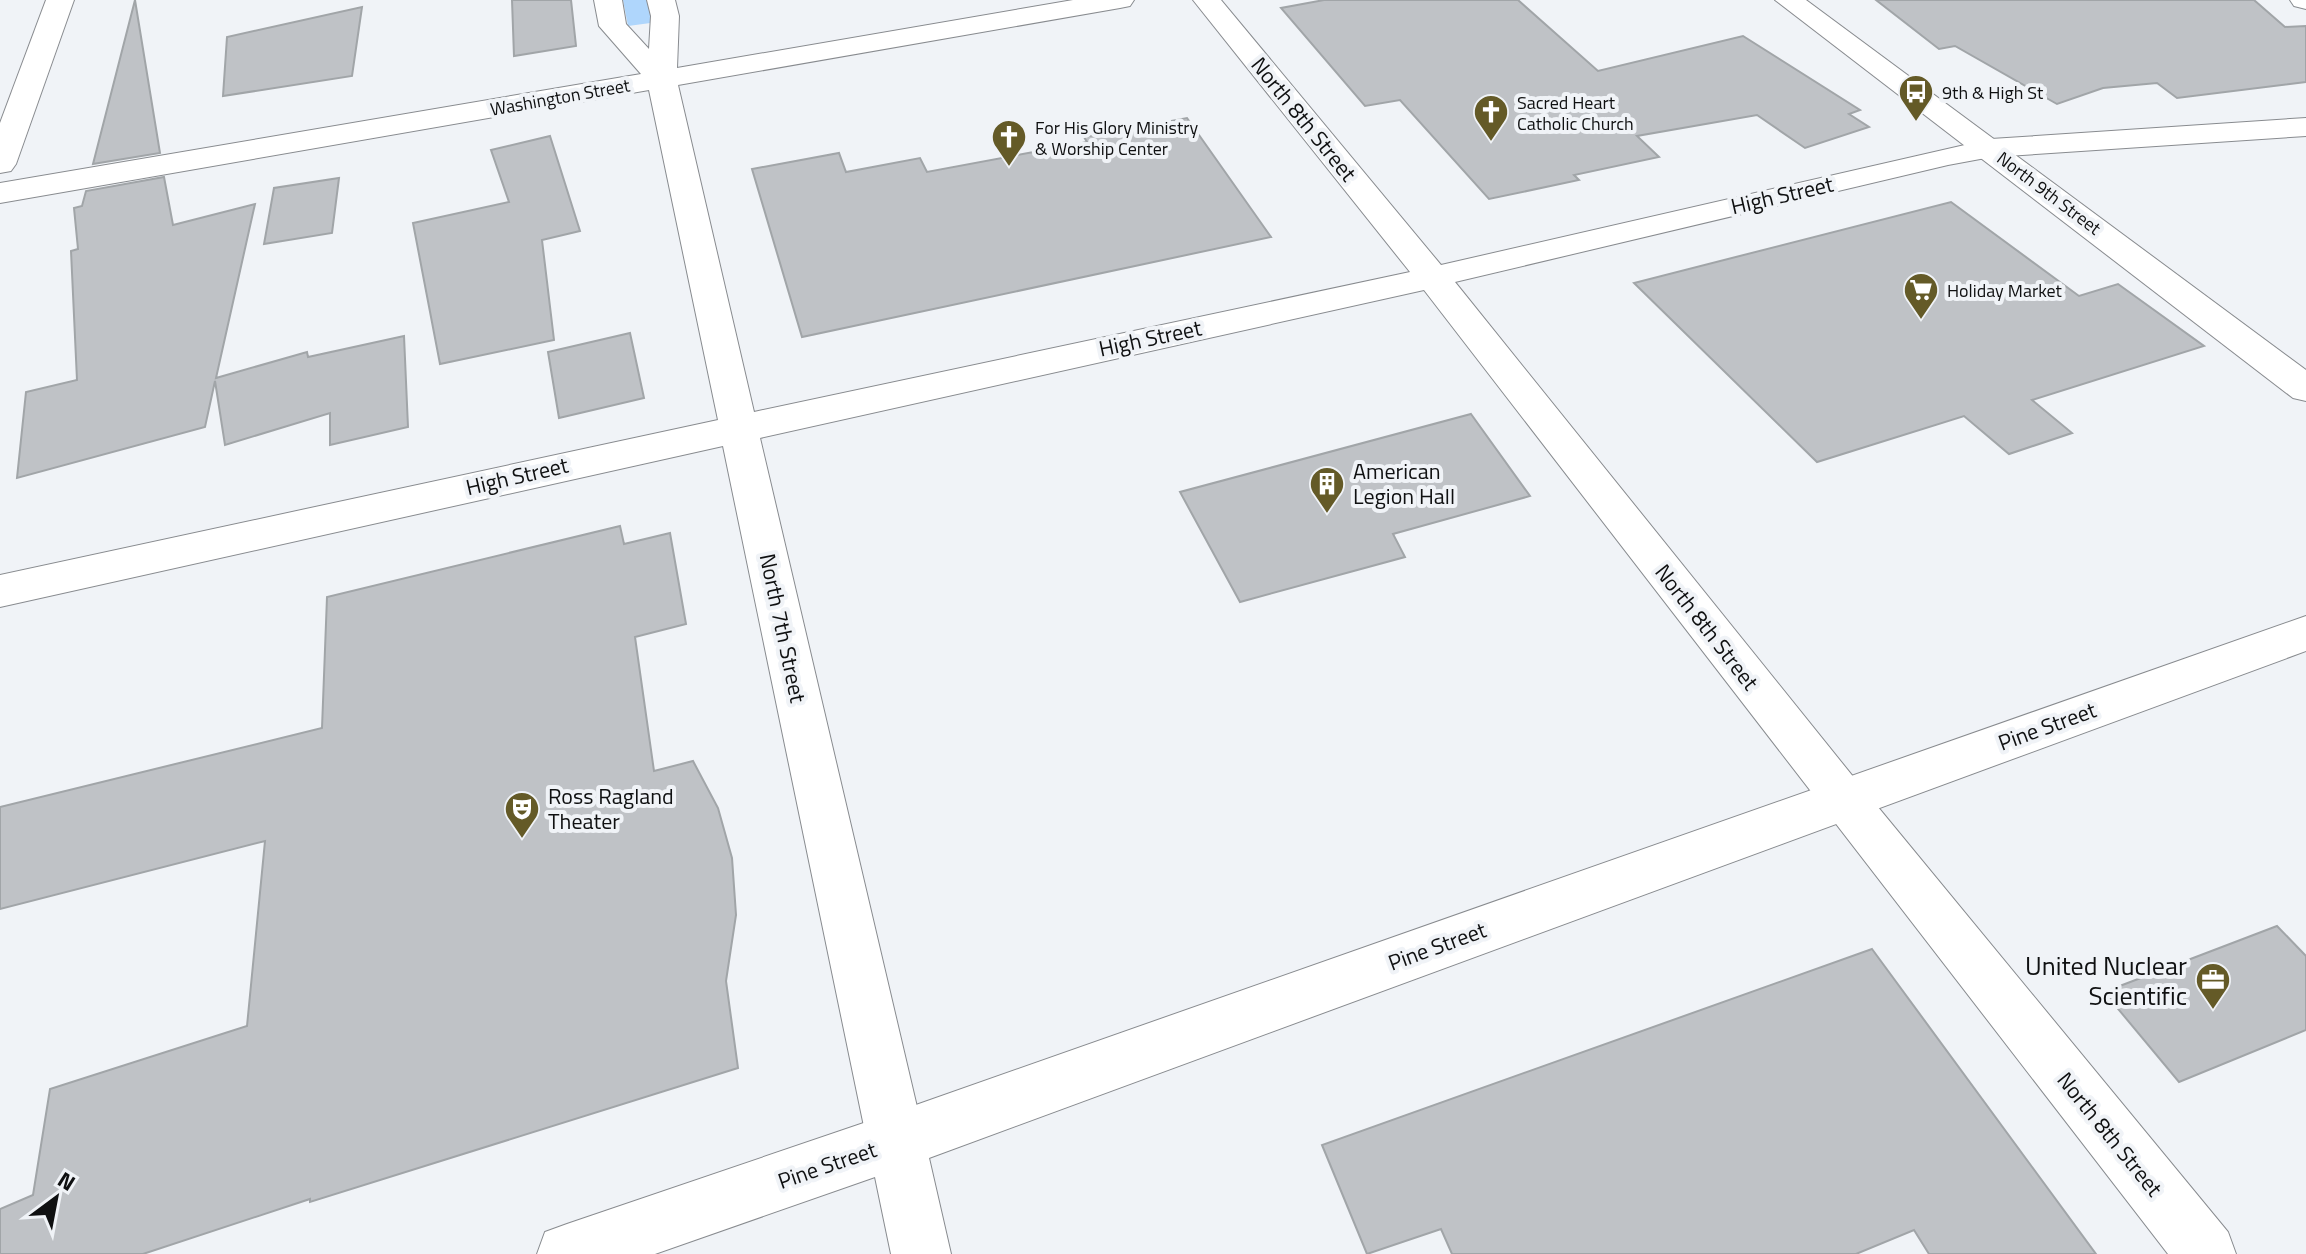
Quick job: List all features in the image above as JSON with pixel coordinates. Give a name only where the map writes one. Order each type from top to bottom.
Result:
[{"type":"street","points":[[0,164],[27,55],[60,0]]},
{"type":"street","points":[[608,0],[613,26],[662,80]]},
{"type":"street","name":"North 7th Street","points":[[661,0],[665,16],[662,80],[921,1254]]},
{"type":"street","name":"Washington Street","points":[[0,193],[1120,0]]},
{"type":"street","name":"North 8th Street","points":[[1207,0],[1433,277],[1842,799],[2206,1254]]},
{"type":"street","name":"North 9th Street","points":[[1789,0],[1991,148],[2306,389]]},
{"type":"street","name":"High Street","points":[[0,591],[1433,277],[1991,148],[2306,127]]},
{"type":"street","name":"Pine Street","points":[[567,1254],[896,1141],[2306,633]]},
{"type":"shaded area","points":[[623,0],[653,0],[658,22],[628,26]]},
{"type":"building","points":[[135,0],[160,153],[93,164]]},
{"type":"building","points":[[512,0],[571,0],[576,46],[514,56]]},
{"type":"building","points":[[1324,0],[1518,0],[1598,71],[1743,36],[1860,110],[1849,114],[1869,127],[1805,148],[1757,115],[1637,136],[1659,157],[1574,175],[1579,180],[1489,199],[1400,100],[1365,106],[1281,8]]},
{"type":"building","points":[[1876,0],[2254,0],[2285,27],[2306,26],[2306,82],[2177,98],[2157,83],[2103,88],[2057,104],[1955,46],[1939,49]]},
{"type":"building","points":[[362,7],[352,76],[223,96],[227,37]]},
{"type":"building","points":[[1187,118],[1271,237],[802,337],[752,169],[839,153],[846,172],[920,158],[927,172],[1087,142],[1084,137]]},
{"type":"building","points":[[550,136],[580,231],[542,240],[554,340],[440,364],[413,223],[509,202],[491,150]]},
{"type":"building","points":[[164,177],[173,225],[255,204],[216,378],[307,352],[308,357],[404,336],[408,427],[330,445],[330,413],[225,445],[215,381],[205,427],[17,478],[26,392],[77,380],[71,251],[78,249],[74,208],[82,206],[86,191]]},
{"type":"building","points":[[339,178],[332,233],[264,244],[274,188]]},
{"type":"building","name":"Holiday Market","points":[[1951,202],[2079,296],[2118,284],[2204,346],[2032,400],[2072,433],[2009,454],[1964,416],[1817,462],[1634,283]]},
{"type":"building","points":[[630,333],[644,398],[559,418],[548,352]]},
{"type":"building","name":"American Legion Hall","points":[[1471,414],[1530,496],[1393,534],[1405,557],[1240,602],[1180,492]]},
{"type":"building","points":[[620,526],[624,544],[670,533],[686,624],[635,637],[654,771],[693,761],[718,808],[732,858],[736,915],[726,981],[738,1068],[310,1202],[310,1199],[143,1254],[0,1254],[0,1209],[33,1195],[50,1089],[247,1026],[265,841],[0,909],[0,807],[322,728],[327,597]]},
{"type":"building","name":"United Nuclear Scientific","points":[[2277,926],[2306,956],[2306,1030],[2179,1082],[2104,992]]},
{"type":"building","points":[[1872,949],[2096,1254],[1929,1254],[1914,1230],[1856,1254],[1452,1254],[1441,1229],[1367,1254],[1322,1145]]},
{"type":"place","name":"9th & High St","points":[[1916,123]]},
{"type":"place","name":"Sacred Heart Catholic Church","points":[[1491,143]]},
{"type":"place","name":"For His Glory Ministry & Worship Center","points":[[1009,168]]},
{"type":"place","name":"Holiday Market","points":[[1921,321]]},
{"type":"place","name":"American Legion Hall","points":[[1327,515]]},
{"type":"place","name":"Ross Ragland Theater","points":[[522,840]]},
{"type":"place","name":"United Nuclear Scientific","points":[[2213,1011]]}]
